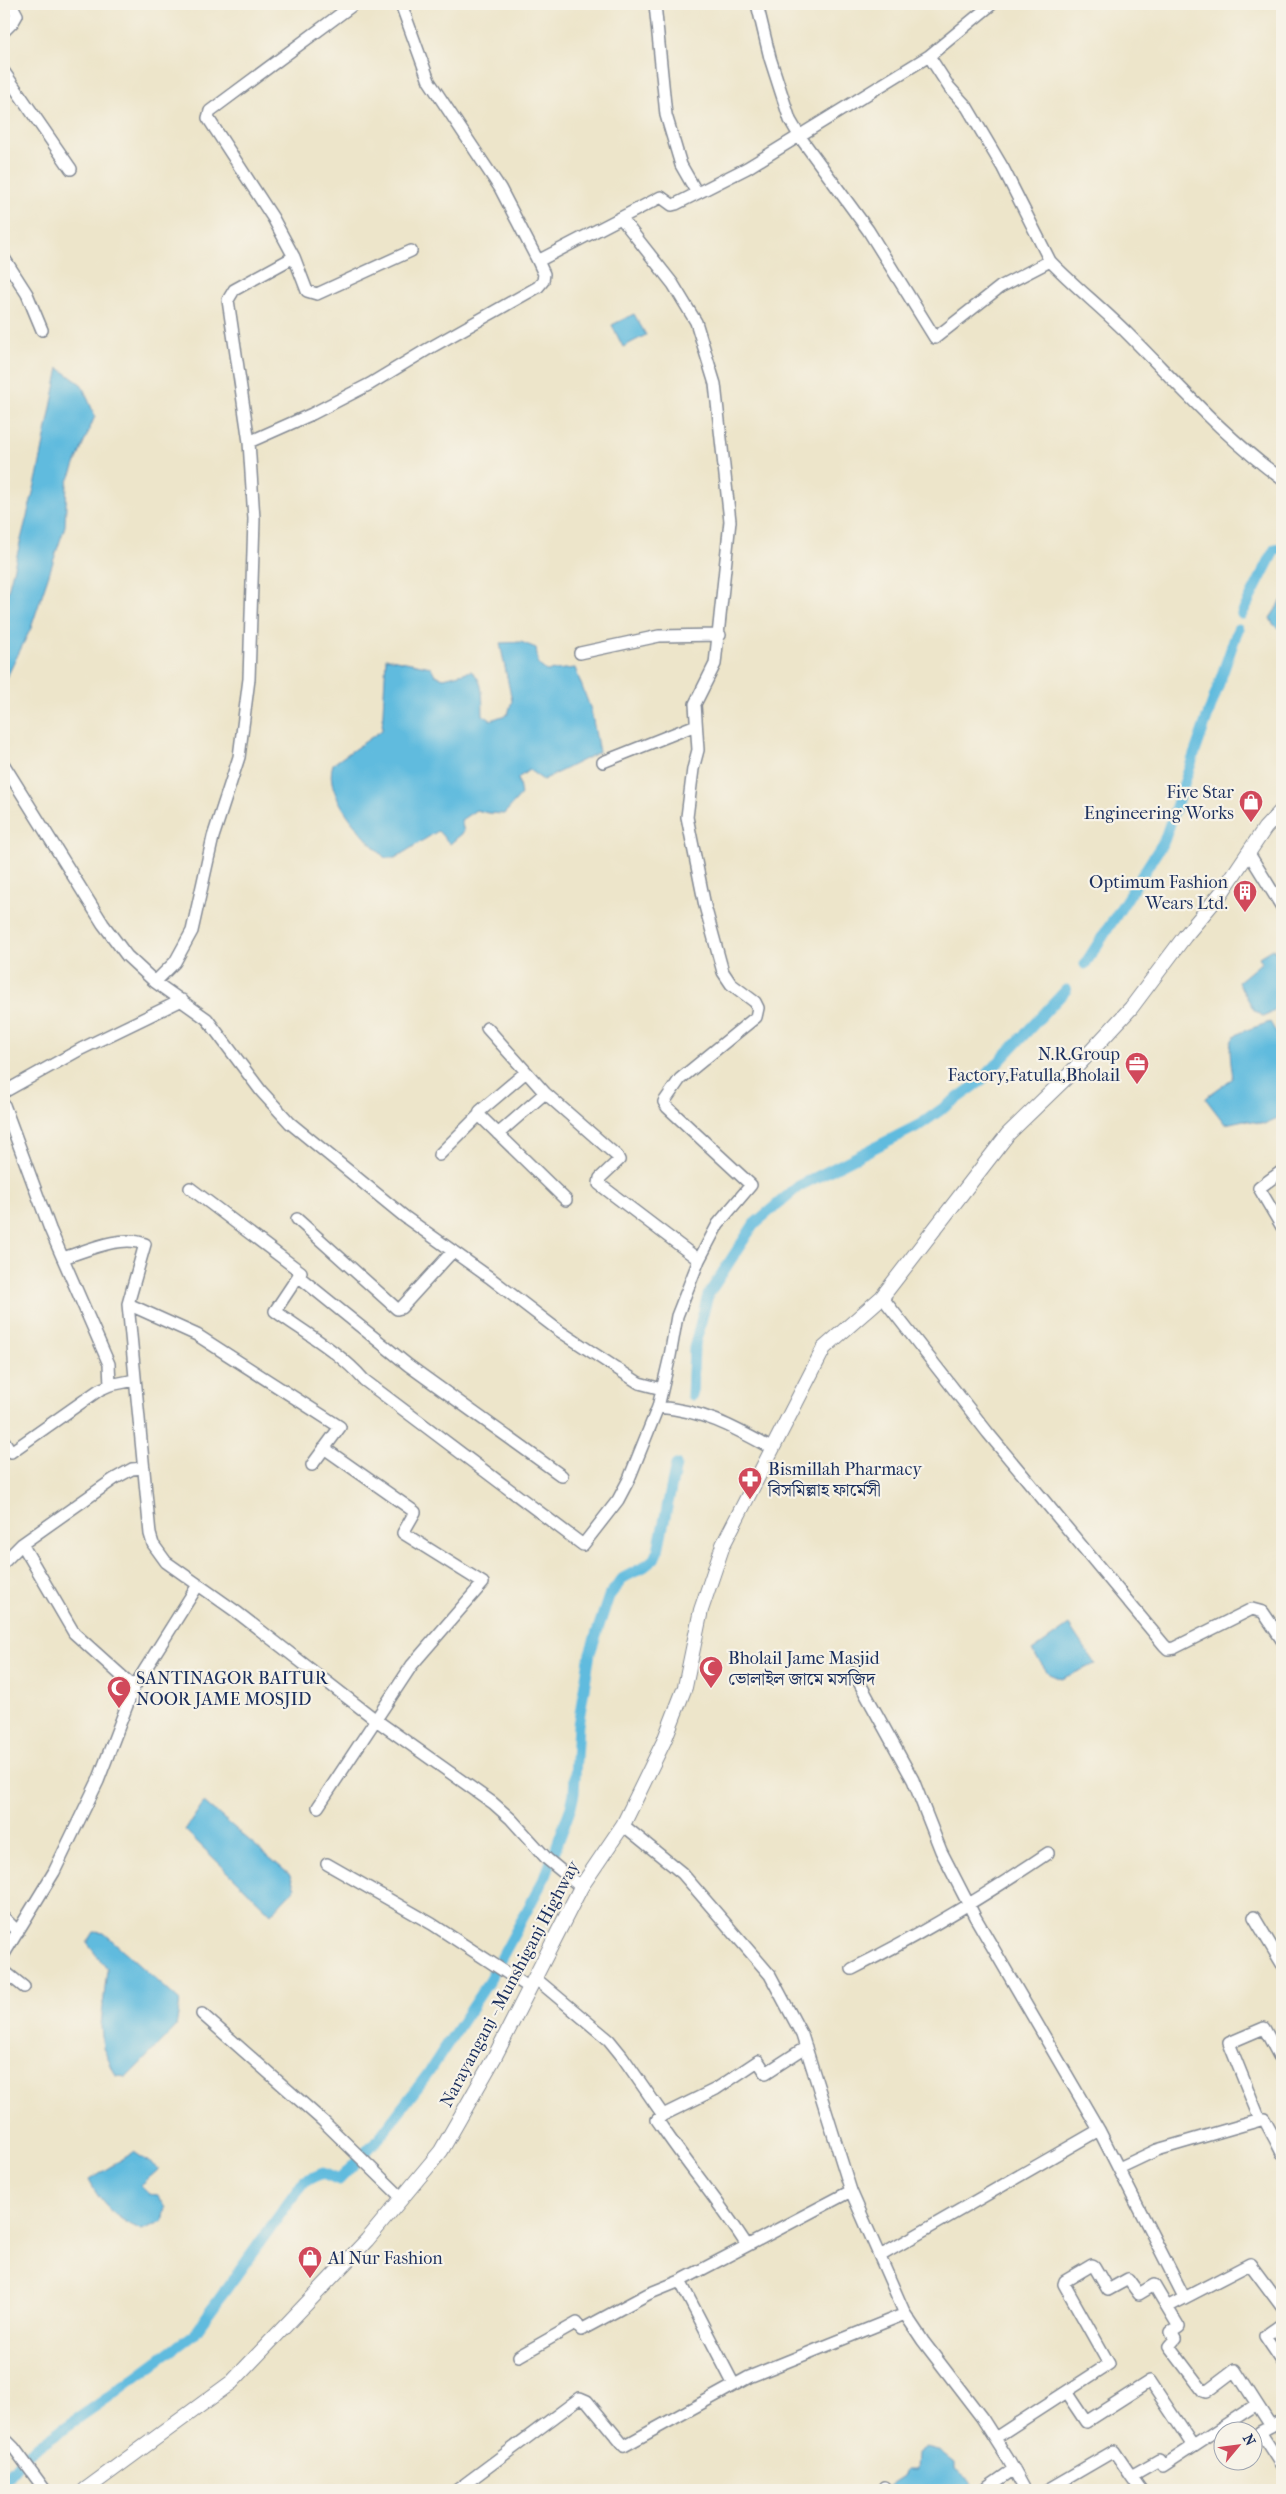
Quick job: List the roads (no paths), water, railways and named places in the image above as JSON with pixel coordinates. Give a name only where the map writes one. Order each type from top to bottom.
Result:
[{"type":"main road","name":"Narayanganj - Munshiganj Highway","points":[[85,2490],[232,2382],[367,2240],[441,2151],[494,2058],[581,1887],[622,1825],[664,1741],[685,1688],[701,1610],[722,1545],[824,1348],[882,1297],[1008,1134],[1068,1076],[1131,1008],[1185,936],[1222,892],[1265,828],[1282,810]]},
{"type":"street","points":[[4,32],[13,22],[16,15],[11,4]]},
{"type":"street","points":[[354,4],[210,111],[208,118],[273,218],[294,257],[307,291],[317,294],[411,251]]},
{"type":"street","points":[[249,442],[312,414],[370,384],[538,287],[543,281],[544,274],[538,261],[500,188],[430,81],[401,4]]},
{"type":"street","points":[[655,4],[666,114],[681,165],[697,193]]},
{"type":"street","points":[[757,4],[773,67],[790,120],[800,137],[868,230],[935,338],[1000,287],[1050,261]]},
{"type":"street","points":[[538,261],[661,197],[672,205],[747,168],[929,56],[992,4]]},
{"type":"street","points":[[929,56],[966,107],[1004,168],[1050,261],[1081,293],[1124,330],[1206,413],[1265,467],[1282,479]]},
{"type":"street","points":[[4,72],[71,169]]},
{"type":"street","points":[[190,1188],[301,1272],[275,1311],[332,1352],[356,1371],[364,1380],[583,1545],[618,1500],[629,1479],[658,1407],[677,1316],[699,1260],[718,1224],[751,1185],[667,1107],[664,1102],[680,1079],[756,1017],[758,1008],[755,1002],[731,984],[723,972],[705,906],[688,817],[693,769],[698,750],[696,704],[715,664],[720,635],[730,521],[715,384],[696,322],[672,284],[621,218]]},
{"type":"street","points":[[155,982],[176,962],[192,931],[213,837],[239,757],[250,679],[254,519],[249,442],[228,300],[234,290],[294,257]]},
{"type":"street","points":[[4,258],[27,294],[42,330]]},
{"type":"street","points":[[580,653],[659,636],[720,635]]},
{"type":"street","points":[[603,762],[696,724]]},
{"type":"street","points":[[4,765],[103,924],[127,956],[155,982],[207,1019],[261,1092],[290,1122],[405,1217],[566,1335],[639,1383],[662,1389]]},
{"type":"street","points":[[1248,852],[1282,907]]},
{"type":"street","points":[[4,1092],[81,1049],[182,1000]]},
{"type":"street","points":[[487,1028],[545,1093],[618,1158],[616,1163],[600,1178],[600,1184],[699,1260]]},
{"type":"street","points":[[439,1155],[479,1115],[480,1111],[512,1086],[526,1072]]},
{"type":"street","points":[[498,1134],[545,1093]]},
{"type":"street","points":[[4,1105],[63,1258],[109,1364],[110,1385]]},
{"type":"street","points":[[479,1115],[566,1200]]},
{"type":"street","points":[[1282,1171],[1259,1188],[1282,1227]]},
{"type":"street","points":[[297,1219],[397,1309],[401,1308],[453,1251]]},
{"type":"street","points":[[63,1258],[113,1244],[136,1240],[145,1244],[128,1304],[134,1380],[152,1544],[166,1562],[376,1720],[493,1803],[511,1819],[547,1859],[581,1887]]},
{"type":"street","points":[[298,1276],[408,1365],[562,1476]]},
{"type":"street","points":[[882,1297],[988,1433],[1168,1649],[1174,1648],[1252,1609],[1263,1612],[1282,1640]]},
{"type":"street","points":[[128,1304],[197,1335],[340,1427],[312,1465]]},
{"type":"street","points":[[4,1441],[7,1454],[99,1390],[110,1385],[134,1380]]},
{"type":"street","points":[[658,1407],[685,1409],[722,1421],[771,1448]]},
{"type":"street","points":[[318,1807],[412,1665],[483,1583],[403,1533],[415,1512],[324,1448]]},
{"type":"street","points":[[4,1562],[22,1544],[114,1479],[132,1469],[144,1468]]},
{"type":"street","points":[[22,1544],[74,1633],[134,1686]]},
{"type":"street","points":[[4,1954],[54,1872],[98,1781],[134,1686],[198,1585]]},
{"type":"street","points":[[854,1673],[912,1780],[940,1851],[969,1906],[1099,2130],[1184,2297]]},
{"type":"street","points":[[622,1825],[682,1873],[770,1976],[802,2035],[851,2191],[905,2314],[995,2438],[1025,2490]]},
{"type":"street","points":[[852,1969],[919,1935],[969,1906],[1048,1853]]},
{"type":"street","points":[[327,1864],[477,1952],[501,1969],[532,1983],[609,2040],[663,2115]]},
{"type":"street","points":[[1254,1917],[1282,1964]]},
{"type":"street","points":[[4,1918],[18,1932]]},
{"type":"street","points":[[4,1971],[24,1987]]},
{"type":"street","points":[[202,2014],[275,2077],[402,2198]]},
{"type":"street","points":[[1260,2120],[1229,2043],[1264,2028],[1278,2056],[1282,2056]]},
{"type":"street","points":[[746,2244],[732,2220],[710,2195],[657,2120],[663,2115],[716,2088],[758,2061],[766,2073],[806,2047]]},
{"type":"street","points":[[1119,2168],[1157,2150],[1260,2120],[1267,2120],[1279,2139],[1282,2153]]},
{"type":"street","points":[[880,2256],[1099,2130]]},
{"type":"street","points":[[520,2356],[577,2323],[581,2330],[648,2294],[680,2281],[746,2244],[851,2191]]},
{"type":"street","points":[[1167,2307],[1250,2264],[1282,2307]]},
{"type":"street","points":[[995,2438],[1110,2364],[1064,2284],[1065,2281],[1093,2265],[1108,2290],[1127,2279],[1139,2294],[1154,2285],[1179,2326],[1170,2332],[1175,2339],[1169,2346],[1203,2392],[1206,2392],[1235,2370],[1271,2426]]},
{"type":"street","points":[[680,2281],[734,2385]]},
{"type":"street","points":[[457,2490],[580,2398],[587,2401],[624,2446],[749,2377],[905,2314]]},
{"type":"street","points":[[1282,2324],[1265,2336],[1282,2361]]},
{"type":"street","points":[[1066,2392],[1086,2422],[1150,2381],[1193,2446]]},
{"type":"street","points":[[1131,2476],[1159,2460],[1163,2466],[1257,2404]]},
{"type":"street","points":[[1282,2420],[1260,2433],[1282,2466]]},
{"type":"street","points":[[4,2438],[14,2448],[44,2490]]},
{"type":"street","points":[[1047,2490],[1114,2451],[1141,2490]]},
{"type":"street","points":[[984,2490],[1014,2469]]},
{"type":"water","points":[[634,314],[646,335],[623,347],[612,325]]},
{"type":"water","points":[[59,368],[82,385],[95,416],[67,484],[65,526],[31,628],[4,683],[4,606],[37,477]]},
{"type":"water","points":[[1282,600],[1282,630],[1273,624],[1270,618]]},
{"type":"water","points":[[521,642],[536,648],[538,664],[546,671],[575,668],[591,710],[599,752],[543,780],[529,770],[518,778],[521,795],[504,814],[476,810],[461,820],[464,832],[450,844],[438,831],[395,858],[385,858],[347,815],[339,802],[331,776],[333,764],[382,730],[386,658],[431,667],[435,675],[444,678],[471,671],[481,685],[483,715],[491,720],[508,714],[512,701],[500,643]]},
{"type":"water","points":[[1272,949],[1282,953],[1282,1006],[1264,1017],[1254,1010],[1238,982],[1262,962],[1259,957]]},
{"type":"water","points":[[1270,1022],[1282,1043],[1282,1116],[1264,1124],[1244,1120],[1225,1124],[1205,1098],[1233,1078],[1230,1052],[1233,1038],[1238,1034]]},
{"type":"water","points":[[1069,1625],[1095,1664],[1061,1679],[1049,1674],[1032,1651]]},
{"type":"water","points":[[204,1802],[290,1875],[295,1888],[271,1914],[185,1830]]},
{"type":"water","points":[[94,1932],[104,1933],[180,2001],[176,2027],[127,2077],[116,2076],[103,2048],[101,2025],[107,1969],[87,1943]]},
{"type":"water","points":[[134,2152],[159,2169],[141,2185],[149,2194],[158,2195],[166,2208],[163,2221],[142,2230],[124,2221],[110,2210],[99,2197],[89,2180]]},
{"type":"water","points":[[925,2448],[942,2452],[955,2462],[955,2470],[969,2480],[976,2490],[933,2490],[931,2487],[925,2490],[891,2490],[889,2486],[903,2477],[906,2470],[916,2470],[917,2454]]},
{"type":"waterway","points":[[1242,614],[1275,549],[1282,548]]},
{"type":"waterway","points":[[1085,964],[1164,841],[1238,629]]},
{"type":"waterway","points":[[692,1395],[694,1348],[708,1295],[754,1224],[799,1186],[921,1124],[980,1082],[1066,990]]},
{"type":"waterway","points":[[4,2481],[27,2454],[194,2334],[304,2181],[323,2173],[339,2180],[379,2138],[427,2075],[489,1981],[546,1875],[571,1807],[574,1793],[578,1725],[590,1653],[609,1596],[623,1578],[644,1567],[654,1559],[658,1550],[676,1465]]},
{"type":"place","name":"Five Star Engineering Works","points":[[1251,823]]},
{"type":"place","name":"Optimum Fashion Wears Ltd.","points":[[1245,913]]},
{"type":"place","name":"N.R.Group Factory,Fatulla,Bholail","points":[[1137,1085]]},
{"type":"place","name":"Bismillah Pharmacy বিসমিল্লাহ ফার্মেসী","points":[[750,1500]]},
{"type":"place","name":"Bholail Jame Masjid ভোলাইল জামে মসজিদ","points":[[711,1689]]},
{"type":"place","name":"SANTINAGOR BAITUR NOOR JAME MOSJID","points":[[119,1709]]},
{"type":"place","name":"Al Nur Fashion","points":[[310,2279]]}]
